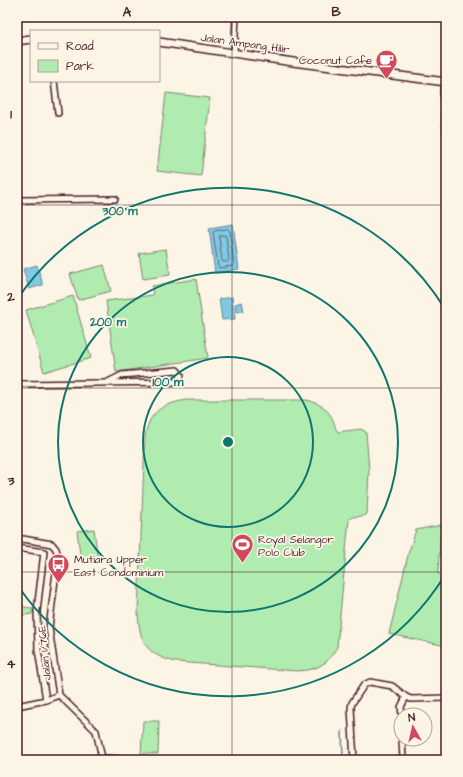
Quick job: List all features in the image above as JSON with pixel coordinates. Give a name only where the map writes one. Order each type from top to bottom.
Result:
[{"type":"street","points":[[234,53],[236,17]]},
{"type":"street","points":[[17,41],[30,39]]},
{"type":"street","name":"Jalan Ampang Hilir","points":[[160,42],[445,82]]},
{"type":"street","points":[[54,82],[58,113]]},
{"type":"street","points":[[445,82],[443,92],[446,130]]},
{"type":"street","points":[[17,200],[115,198]]},
{"type":"street","points":[[17,384],[177,382],[181,375],[177,370],[122,375],[108,382]]},
{"type":"street","name":"Jalan 1/76E","points":[[17,538],[52,544],[56,549],[58,556],[49,628],[59,695],[96,731],[102,758]]},
{"type":"street","points":[[17,548],[44,552],[37,611],[38,648],[46,700]]},
{"type":"street","points":[[354,760],[351,708],[352,703],[364,684],[370,682],[392,686],[411,699],[446,698]]},
{"type":"street","points":[[17,706],[46,700],[59,695]]},
{"type":"street","points":[[402,707],[406,697]]},
{"type":"street","points":[[402,747],[403,760]]},
{"type":"street","points":[[93,760],[102,758],[141,760]]},
{"type":"green space","points":[[166,93],[210,98],[201,176],[157,171]]},
{"type":"green space","points":[[166,249],[170,275],[143,279],[139,253]]},
{"type":"green space","points":[[104,265],[111,291],[78,300],[70,274]]},
{"type":"green space","points":[[196,279],[208,358],[116,372],[106,301],[153,295],[152,286]]},
{"type":"green space","points":[[73,296],[91,358],[44,372],[26,310]]},
{"type":"green space","name":"Royal Selangor Polo Club","points":[[187,400],[307,400],[319,404],[328,412],[338,432],[361,429],[366,432],[369,470],[367,514],[349,519],[337,647],[326,662],[318,667],[297,671],[176,662],[166,659],[151,651],[142,638],[138,611],[145,437],[150,421],[158,410],[170,404]]},
{"type":"green space","points":[[441,525],[438,574],[446,575],[446,646],[389,634],[409,551],[416,530]]},
{"type":"green space","points":[[94,529],[98,559],[81,562],[77,531]]},
{"type":"green space","points":[[17,606],[32,608],[32,614],[17,616]]},
{"type":"green space","points":[[143,721],[159,721],[158,754],[141,754]]},
{"type":"water","points":[[233,224],[239,269],[215,273],[209,228]]},
{"type":"water","points":[[37,265],[43,285],[29,289],[23,269]]},
{"type":"water","points":[[232,297],[235,319],[222,320],[219,299]]},
{"type":"water","points":[[242,302],[244,311],[236,312],[235,304]]},
{"type":"waterway","points":[[342,731],[343,760]]},
{"type":"place","name":"Coconut Cafe","points":[[387,80]]},
{"type":"place","name":"Royal Selangor Polo Club","points":[[242,564]]},
{"type":"place","name":"Mutiara Upper East Condominium","points":[[58,584]]}]
